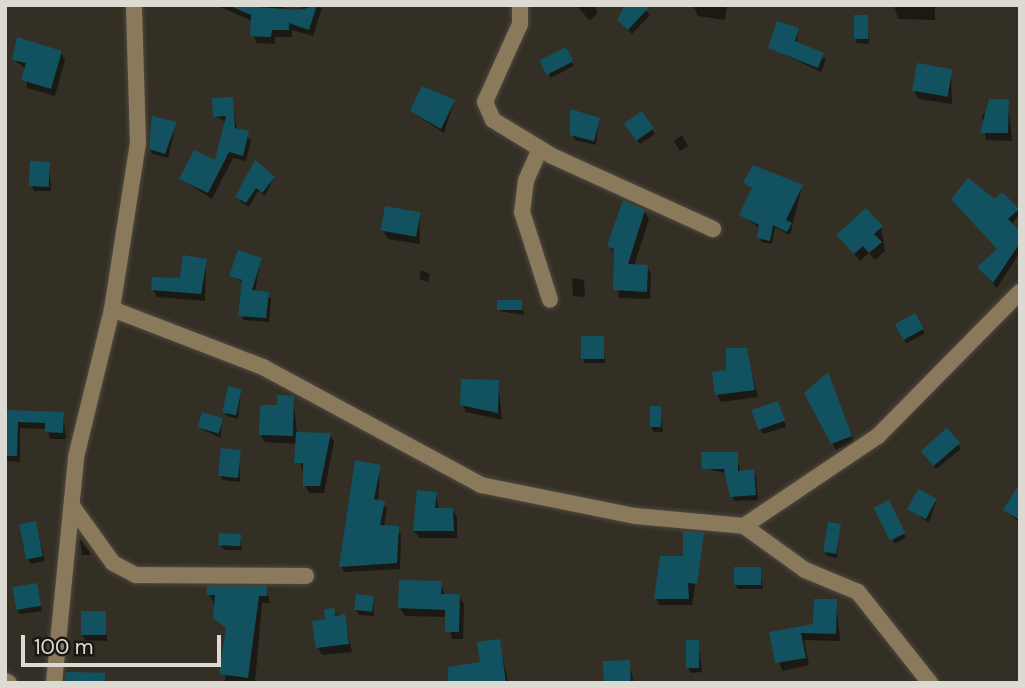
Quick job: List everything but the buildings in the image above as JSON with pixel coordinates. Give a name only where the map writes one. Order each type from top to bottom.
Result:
[{"type":"street","points":[[54,683],[72,506],[90,386],[112,309],[138,143],[134,5]]},
{"type":"street","points":[[520,5],[516,34],[485,102],[492,120],[540,149],[713,229]]},
{"type":"street","points":[[540,149],[526,180],[522,212],[550,300]]},
{"type":"street","points":[[744,526],[878,436],[1020,292]]},
{"type":"street","points":[[112,309],[263,367],[481,485],[635,516],[744,526],[805,570],[858,592],[930,683]]},
{"type":"street","points":[[72,506],[113,563],[136,575],[306,576]]}]
